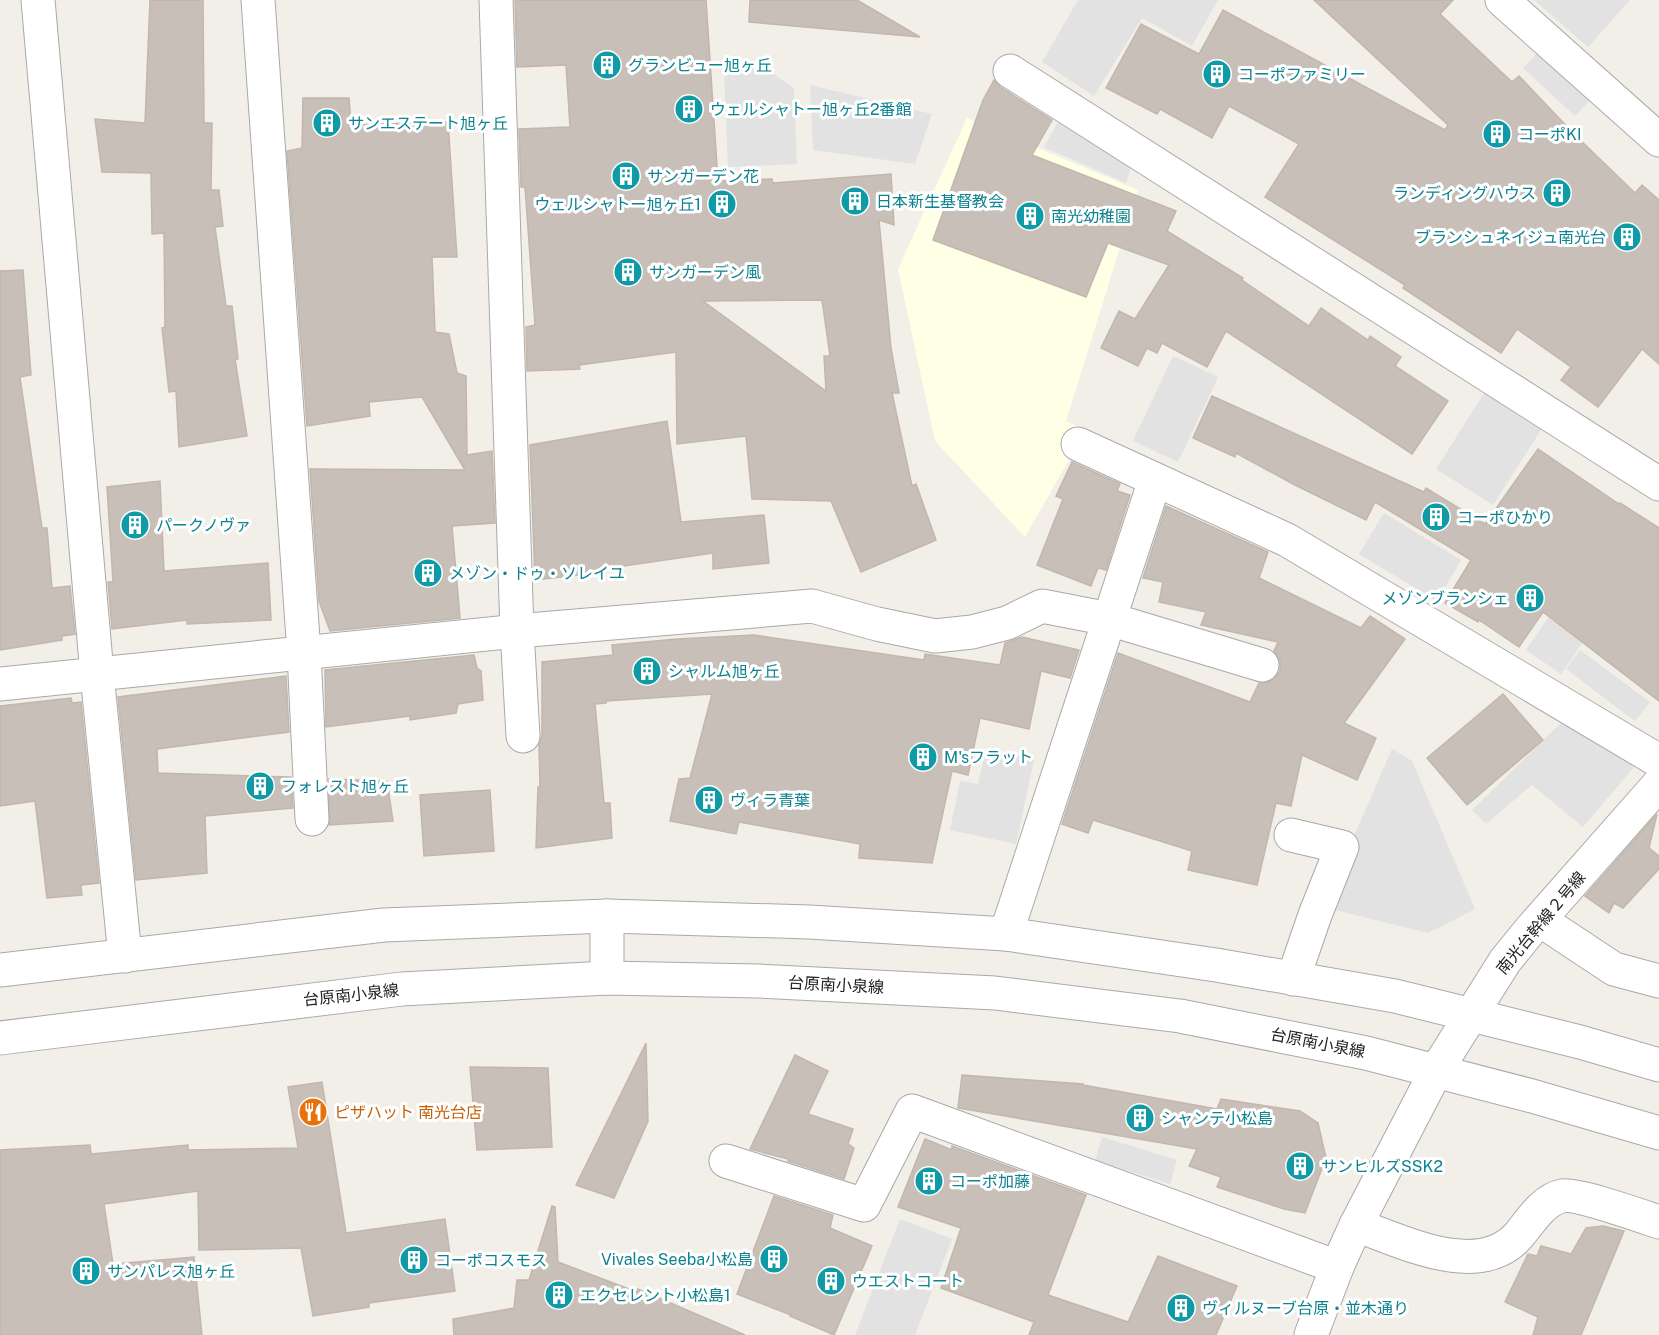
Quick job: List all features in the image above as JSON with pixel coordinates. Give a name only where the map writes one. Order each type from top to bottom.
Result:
[{"type":"street","points":[[38,0],[97,674],[125,956]]},
{"type":"street","points":[[258,0],[304,653],[312,819]]},
{"type":"street","points":[[496,0],[517,632],[523,736]]},
{"type":"street","points":[[1502,0],[1659,140]]},
{"type":"street","points":[[1010,71],[1659,484]]},
{"type":"street","points":[[1078,444],[1287,540],[1659,761]]},
{"type":"street","points":[[1006,934],[1155,480]]},
{"type":"street","points":[[0,684],[517,632],[812,606],[877,624],[935,636],[972,632],[1007,623],[1042,606],[1109,619],[1262,665]]},
{"type":"street","name":"南光台幹線２号線","points":[[1311,1335],[1356,1225],[1436,1071],[1505,961],[1540,920],[1652,806]]},
{"type":"street","points":[[1291,835],[1342,847],[1293,979]]},
{"type":"street","points":[[607,916],[607,978]]},
{"type":"street","points":[[0,970],[384,925],[607,916],[809,922],[1006,934],[1216,964],[1395,996],[1472,1014],[1659,1065]]},
{"type":"street","points":[[1540,920],[1614,969],[1659,981]]},
{"type":"street","name":"台原南小泉線","points":[[0,1038],[402,988],[607,978],[759,981],[995,993],[1180,1016],[1366,1053],[1659,1134]]},
{"type":"street","points":[[726,1161],[864,1205],[912,1110],[1337,1267]]},
{"type":"street","points":[[1356,1225],[1444,1255],[1469,1257],[1495,1253],[1516,1239],[1544,1205],[1559,1196],[1575,1197],[1659,1222]]},
{"type":"shaded area","points":[[1078,0],[1218,0],[1192,46],[1142,18],[1094,96],[1042,62]]},
{"type":"shaded area","points":[[1534,0],[1630,0],[1588,47]]},
{"type":"shaded area","points":[[1537,53],[1589,101],[1575,116],[1523,68]]},
{"type":"shaded area","points":[[763,67],[794,88],[797,164],[728,167],[724,69]]},
{"type":"shaded area","points":[[810,85],[932,114],[915,164],[813,150]]},
{"type":"shaded area","points":[[1061,117],[1133,161],[1126,183],[1044,147]]},
{"type":"shaded area","points":[[967,118],[1138,190],[1066,421],[1086,430],[1025,537],[935,441],[898,269]]},
{"type":"shaded area","points":[[1173,356],[1218,377],[1178,462],[1133,441]]},
{"type":"shaded area","points":[[1488,387],[1545,424],[1493,505],[1436,469]]},
{"type":"shaded area","points":[[1384,513],[1461,560],[1437,601],[1359,554]]},
{"type":"shaded area","points":[[1580,571],[1615,595],[1561,674],[1526,650]]},
{"type":"shaded area","points":[[1580,650],[1650,702],[1635,721],[1566,669]]},
{"type":"shaded area","points":[[1566,718],[1640,760],[1583,827],[1532,785],[1486,824],[1472,810]]},
{"type":"shaded area","points":[[1392,749],[1412,761],[1475,909],[1428,933],[1323,907]]},
{"type":"shaded area","points":[[986,750],[1034,760],[1016,844],[950,830],[960,781],[978,784]]},
{"type":"shaded area","points":[[1102,1137],[1177,1160],[1170,1184],[1095,1161]]},
{"type":"shaded area","points":[[900,1219],[952,1239],[915,1335],[855,1335]]},
{"type":"building","points":[[150,0],[203,0],[204,123],[212,123],[211,190],[219,190],[223,226],[215,227],[226,306],[232,306],[238,359],[235,359],[247,436],[179,447],[176,391],[169,392],[162,328],[165,327],[164,233],[152,234],[151,173],[102,172],[95,119],[145,123]]},
{"type":"building","points":[[515,0],[706,0],[718,181],[772,179],[773,183],[891,174],[894,225],[879,220],[891,348],[899,393],[892,393],[912,486],[916,484],[936,540],[861,572],[831,501],[752,499],[746,436],[677,444],[676,352],[579,365],[580,369],[527,371],[526,327],[535,325],[525,187],[521,187],[519,129],[570,127],[566,65],[517,67]],"holes":[[[822,300],[830,356],[824,356],[826,391],[703,301]]]},
{"type":"building","points":[[750,0],[857,0],[920,37],[749,22]]},
{"type":"building","points":[[1314,0],[1453,0],[1440,14],[1512,82],[1519,76],[1635,193],[1642,185],[1659,200],[1659,364],[1642,349],[1598,407],[1561,380],[1571,367],[1517,329],[1501,353],[1403,288],[1405,285],[1265,197],[1299,144],[1229,106],[1212,138],[1160,109],[1157,114],[1106,88],[1141,24],[1199,54],[1223,10],[1445,130],[1448,125]]},
{"type":"building","points":[[994,80],[1000,87],[1052,120],[1032,155],[1176,211],[1167,231],[1243,278],[1242,280],[1309,326],[1321,308],[1368,340],[1370,336],[1401,357],[1395,366],[1448,401],[1412,454],[1226,331],[1207,367],[1162,343],[1157,353],[1147,348],[1138,366],[1101,348],[1119,311],[1135,319],[1169,265],[1108,243],[1086,297],[933,240],[983,100]]},
{"type":"building","points":[[303,98],[349,98],[351,125],[448,122],[457,257],[432,257],[435,332],[449,334],[457,373],[466,376],[467,455],[492,451],[495,523],[452,526],[460,618],[330,631],[319,601],[310,469],[465,470],[422,397],[369,402],[370,416],[307,426],[287,151],[302,148]]},
{"type":"building","points":[[23,270],[31,375],[20,377],[42,528],[47,528],[52,588],[70,586],[75,634],[62,636],[62,640],[0,650],[0,271]]},
{"type":"building","points":[[1212,396],[1424,492],[1426,488],[1485,524],[1538,449],[1659,528],[1659,701],[1543,612],[1519,647],[1479,620],[1478,622],[1445,603],[1471,560],[1375,502],[1366,520],[1236,453],[1235,457],[1193,438]]},
{"type":"building","points":[[667,421],[681,522],[764,515],[769,563],[713,569],[713,553],[596,570],[596,573],[535,580],[530,445]]},
{"type":"building","points":[[1072,462],[1120,484],[1117,491],[1130,495],[1106,570],[1098,568],[1091,586],[1037,565],[1063,499],[1056,496]]},
{"type":"building","points":[[160,481],[164,571],[268,563],[271,620],[187,624],[187,620],[112,629],[108,582],[113,582],[107,487]]},
{"type":"building","points":[[1166,506],[1268,552],[1259,578],[1361,628],[1370,616],[1405,639],[1344,723],[1376,738],[1357,780],[1302,755],[1291,806],[1276,803],[1257,885],[1188,870],[1192,851],[1093,820],[1088,833],[1062,824],[1118,653],[1250,702],[1259,683],[1267,683],[1274,679],[1280,671],[1280,660],[1274,651],[1278,642],[1201,625],[1206,612],[1159,602],[1163,582],[1143,578]]},
{"type":"building","points":[[754,635],[924,660],[925,654],[1000,665],[1005,643],[1022,637],[1079,650],[1070,678],[1041,671],[1029,729],[980,718],[968,775],[952,771],[932,863],[859,858],[860,844],[739,822],[736,834],[670,821],[679,779],[690,778],[712,694],[606,701],[606,703],[595,704],[604,803],[610,803],[612,838],[536,848],[538,787],[540,787],[539,745],[542,735],[542,662],[613,655],[612,645]]},
{"type":"building","points":[[474,655],[477,668],[481,671],[483,700],[458,704],[456,713],[410,720],[410,716],[326,727],[325,670]]},
{"type":"building","points":[[286,676],[289,732],[157,749],[158,773],[291,777],[293,808],[205,816],[207,873],[136,880],[118,697]]},
{"type":"building","points":[[1503,694],[1543,740],[1467,805],[1427,758]]},
{"type":"building","points":[[71,698],[72,703],[81,702],[99,883],[81,885],[82,895],[47,898],[35,801],[0,806],[0,706]]},
{"type":"building","points":[[329,779],[387,781],[393,821],[329,825]]},
{"type":"building","points":[[490,790],[494,851],[424,856],[420,795]]},
{"type":"building","points":[[1657,814],[1649,848],[1659,856],[1659,869],[1623,908],[1614,903],[1609,913],[1585,896]]},
{"type":"building","points":[[646,1043],[648,1121],[614,1198],[576,1185]]},
{"type":"building","points":[[795,1055],[828,1071],[808,1114],[853,1129],[848,1144],[854,1148],[844,1179],[788,1161],[788,1159],[750,1149]]},
{"type":"building","points":[[470,1067],[548,1068],[552,1147],[477,1150]]},
{"type":"building","points":[[962,1075],[1083,1084],[1217,1109],[1221,1099],[1300,1111],[1318,1123],[1326,1158],[1305,1213],[1284,1209],[1217,1187],[1221,1177],[1189,1166],[1197,1149],[958,1108]]},
{"type":"building","points":[[322,1082],[346,1233],[445,1219],[455,1291],[369,1303],[369,1307],[313,1316],[301,1248],[199,1250],[198,1191],[104,1204],[113,1264],[194,1257],[202,1335],[0,1335],[0,1150],[90,1145],[91,1154],[188,1145],[188,1150],[298,1148],[288,1087]]},
{"type":"building","points":[[925,1139],[952,1150],[952,1146],[1086,1195],[1048,1295],[1128,1322],[1158,1256],[1237,1286],[1216,1335],[1029,1335],[1034,1322],[941,1288],[961,1228],[898,1207]]},
{"type":"building","points":[[774,1196],[833,1215],[830,1228],[872,1246],[834,1335],[737,1294]]},
{"type":"building","points":[[552,1206],[555,1207],[558,1262],[637,1292],[638,1289],[745,1335],[454,1335],[453,1319],[514,1308],[517,1280],[529,1280]]},
{"type":"building","points":[[1603,1226],[1624,1231],[1581,1335],[1533,1335],[1538,1317],[1505,1302],[1528,1254],[1537,1256],[1541,1246],[1571,1254],[1586,1228]]},
{"type":"place","name":"グランビュー旭ヶ丘","points":[[607,65]]},
{"type":"place","name":"コーポファミリー","points":[[1217,74]]},
{"type":"place","name":"ウェルシャトー旭ヶ丘2番館","points":[[689,109]]},
{"type":"place","name":"サンエステート旭ヶ丘","points":[[327,123]]},
{"type":"place","name":"コーポKI","points":[[1497,134]]},
{"type":"place","name":"サンガーデン花","points":[[626,176]]},
{"type":"place","name":"ランディングハウス","points":[[1557,193]]},
{"type":"place","name":"日本新生基督教会","points":[[855,201]]},
{"type":"place","name":"ウェルシャトー旭ヶ丘1","points":[[722,204]]},
{"type":"place","name":"南光幼稚園","points":[[1030,216]]},
{"type":"place","name":"ブランシュネイジュ南光台","points":[[1627,237]]},
{"type":"place","name":"サンガーデン風","points":[[628,272]]},
{"type":"place","name":"コーポひかり","points":[[1436,517]]},
{"type":"place","name":"パークノヴァ","points":[[135,525]]},
{"type":"place","name":"メゾン・ドゥ・ソレイユ","points":[[428,573]]},
{"type":"place","name":"メゾンブランシェ","points":[[1530,598]]},
{"type":"place","name":"シャルム旭ヶ丘","points":[[647,671]]},
{"type":"place","name":"M'sフラット","points":[[923,757]]},
{"type":"place","name":"フォレスト旭ヶ丘","points":[[260,786]]},
{"type":"place","name":"ヴィラ青葉","points":[[709,800]]},
{"type":"place","name":"ピザハット 南光台店","points":[[313,1112]]},
{"type":"place","name":"シャンテ小松島","points":[[1140,1118]]},
{"type":"place","name":"サンヒルズSSK2","points":[[1300,1166]]},
{"type":"place","name":"コーポ加藤","points":[[929,1181]]},
{"type":"place","name":"Vivales Seeba小松島","points":[[774,1259]]},
{"type":"place","name":"コーポコスモス","points":[[414,1260]]},
{"type":"place","name":"サンパレス旭ヶ丘","points":[[86,1271]]},
{"type":"place","name":"ウエストコート","points":[[831,1281]]},
{"type":"place","name":"エクセレント小松島1","points":[[559,1295]]},
{"type":"place","name":"ヴィルヌーブ台原・並木通り","points":[[1181,1308]]}]
